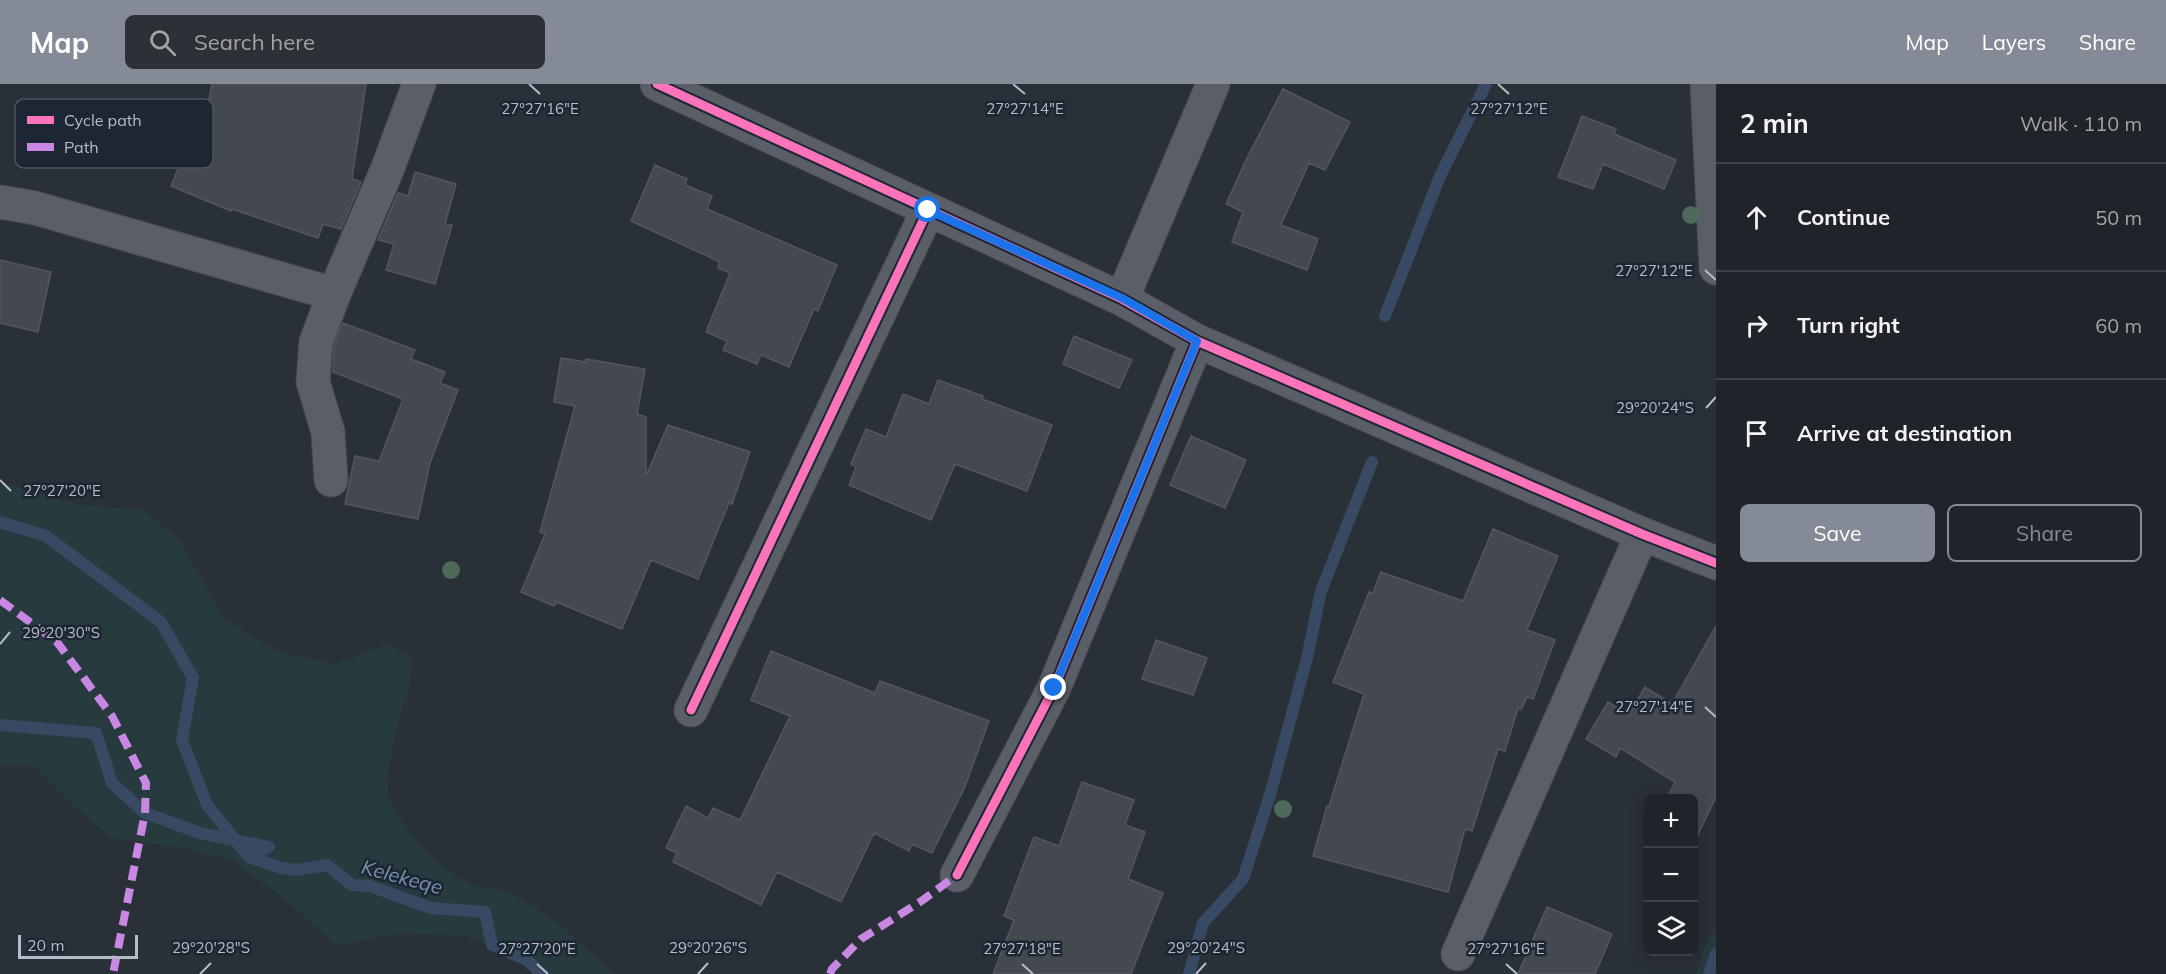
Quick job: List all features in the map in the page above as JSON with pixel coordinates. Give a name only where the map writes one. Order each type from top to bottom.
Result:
[{"type":"street","points":[[331,480],[328,432],[313,382],[316,342],[387,171],[419,84]]},
{"type":"street","points":[[657,84],[1122,298],[1197,341],[1642,534],[1716,563]]},
{"type":"street","points":[[1122,298],[1213,84]]},
{"type":"street","points":[[1707,84],[1716,268]]},
{"type":"street","points":[[0,202],[35,208],[334,294]]},
{"type":"street","points":[[691,710],[928,210]]},
{"type":"street","points":[[957,875],[1054,688],[1197,341]]},
{"type":"street","points":[[1458,954],[1642,534]]},
{"type":"green space","points":[[10,485],[80,505],[143,510],[179,539],[225,620],[279,652],[335,664],[389,644],[412,658],[411,679],[395,736],[387,779],[389,798],[407,830],[436,862],[471,885],[509,892],[560,924],[613,974],[537,974],[528,964],[467,936],[398,933],[337,946],[283,898],[232,860],[187,849],[110,837],[72,804],[33,765],[0,765],[0,486]]},
{"type":"green space","points":[[1716,930],[1716,974],[1696,974],[1706,945]]},
{"type":"building","points":[[212,84],[366,84],[352,179],[361,182],[341,229],[323,224],[318,238],[232,209],[231,211],[171,186],[178,168],[213,168],[213,99],[209,99]]},
{"type":"building","points":[[1283,89],[1350,122],[1325,170],[1309,163],[1281,225],[1318,239],[1307,270],[1232,242],[1243,212],[1226,204]]},
{"type":"building","points":[[1582,116],[1616,129],[1614,134],[1676,160],[1664,189],[1603,164],[1593,189],[1558,177]]},
{"type":"building","points":[[655,165],[687,179],[685,185],[712,196],[707,209],[837,265],[818,311],[814,309],[789,367],[761,355],[757,364],[723,350],[727,341],[706,332],[730,273],[718,268],[720,262],[631,221]]},
{"type":"building","points":[[415,172],[456,184],[445,224],[452,225],[435,284],[386,270],[394,244],[378,240],[398,193],[408,196]]},
{"type":"building","points":[[0,260],[51,272],[38,332],[0,323]]},
{"type":"building","points":[[343,323],[415,350],[411,359],[445,372],[440,383],[458,390],[430,463],[418,519],[345,504],[355,456],[379,461],[403,399],[333,372],[334,346]]},
{"type":"building","points":[[1074,336],[1132,360],[1119,388],[1063,364]]},
{"type":"building","points":[[561,358],[586,362],[586,359],[645,369],[637,414],[646,417],[646,476],[668,425],[750,452],[732,504],[729,503],[698,579],[651,560],[622,629],[556,602],[554,606],[521,592],[545,534],[540,532],[575,406],[554,402]]},
{"type":"building","points":[[938,380],[1052,425],[1027,491],[955,464],[931,520],[849,485],[856,467],[851,464],[866,429],[886,437],[903,394],[929,404]]},
{"type":"building","points":[[1191,436],[1246,460],[1225,508],[1170,485]]},
{"type":"building","points":[[1493,529],[1558,556],[1527,630],[1555,640],[1533,699],[1527,697],[1521,710],[1518,708],[1505,751],[1498,749],[1472,831],[1465,829],[1448,892],[1313,856],[1364,694],[1333,682],[1369,592],[1373,593],[1381,572],[1463,601]]},
{"type":"building","points":[[1716,626],[1716,797],[1698,835],[1698,794],[1669,794],[1675,782],[1620,748],[1616,757],[1586,739],[1608,702],[1629,714],[1645,687],[1672,704]]},
{"type":"building","points":[[1156,640],[1207,658],[1193,695],[1142,679]]},
{"type":"building","points":[[771,651],[875,693],[880,681],[989,721],[964,789],[932,853],[912,844],[909,851],[874,833],[841,902],[777,872],[761,905],[673,862],[677,853],[666,848],[686,806],[708,818],[713,808],[740,820],[790,716],[751,700]]},
{"type":"building","points":[[1082,782],[1134,800],[1125,825],[1145,832],[1128,879],[1163,893],[1131,974],[993,974],[1014,920],[1004,916],[1034,837],[1059,846]]},
{"type":"building","points":[[1547,907],[1612,934],[1595,974],[1518,974]]},
{"type":"waterway","points":[[1385,316],[1440,176],[1486,84]]},
{"type":"waterway","points":[[1189,974],[1203,923],[1243,879],[1270,795],[1307,658],[1321,591],[1372,462]]},
{"type":"waterway","name":"Kelekeqe","points":[[0,522],[46,536],[161,622],[193,678],[182,740],[207,805],[249,857],[282,868],[296,870],[327,865],[352,885],[370,886],[431,908],[485,912],[492,945],[527,960],[542,974]]},
{"type":"waterway","points":[[0,725],[96,733],[112,783],[145,813],[200,833],[269,847],[249,857]]},
{"type":"waterway","points":[[1709,974],[1716,954]]},
{"type":"marked path","points":[[0,600],[57,642],[112,716],[146,783],[145,813],[113,974]]},
{"type":"marked path","points":[[830,974],[832,969],[861,939],[920,902],[957,875]]},
{"type":"cycle path","points":[[657,84],[1122,299],[1197,341],[1642,534],[1716,563]]},
{"type":"cycle path","points":[[691,710],[928,210]]},
{"type":"cycle path","points":[[957,875],[1054,688],[1197,341]]},
{"type":"route","points":[[928,210],[1122,298],[1197,341],[1054,688]]}]
